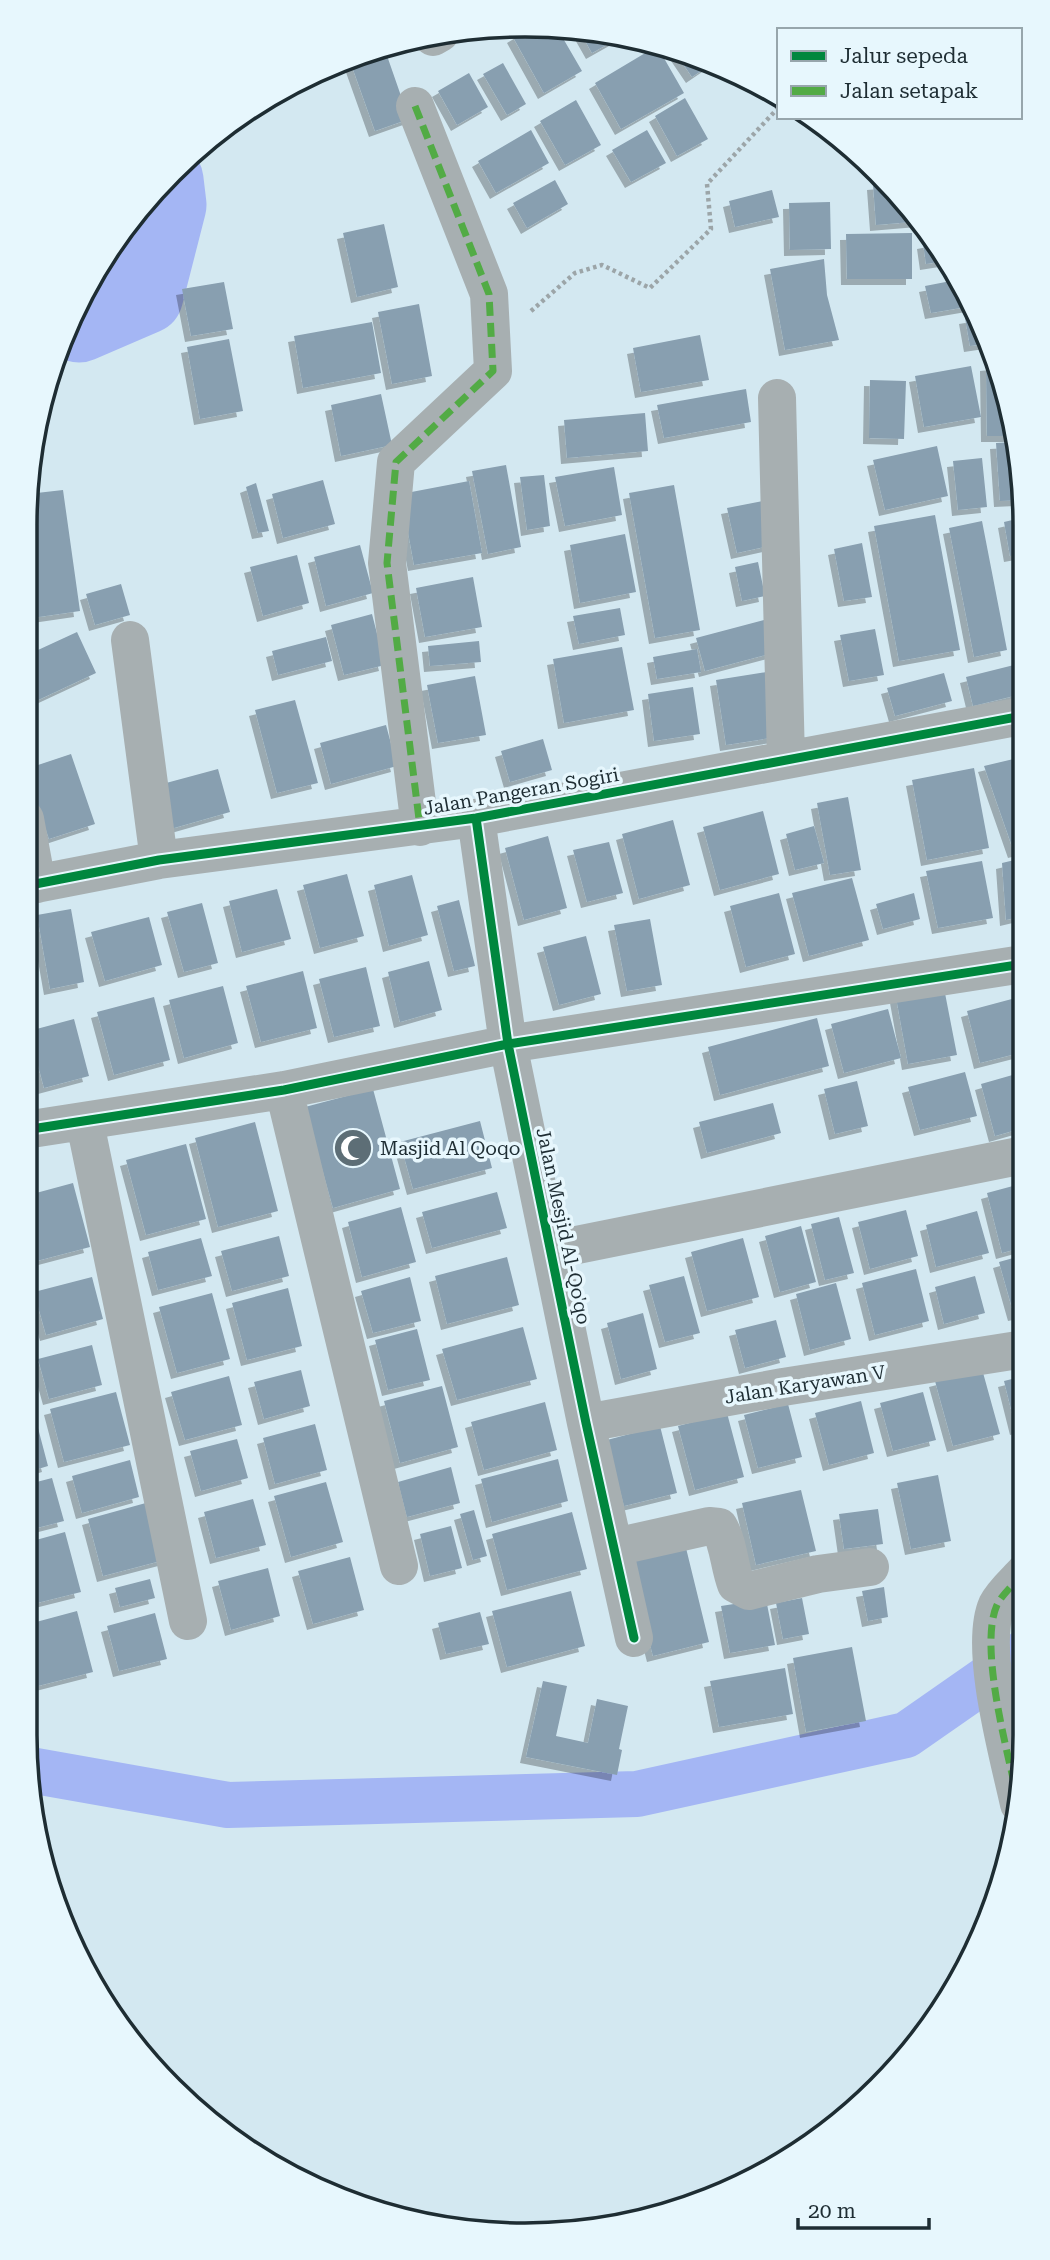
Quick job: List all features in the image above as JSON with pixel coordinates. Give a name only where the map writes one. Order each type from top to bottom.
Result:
[{"type":"street","points":[[415,106],[489,294],[493,371],[396,462],[387,563],[420,827]]},
{"type":"street","points":[[777,398],[786,760]]},
{"type":"street","points":[[130,640],[159,860]]},
{"type":"street","name":"Jalan Pangeran Sogiri","points":[[37,884],[159,860],[476,818],[1013,718]]},
{"type":"street","name":"Jalan Mesjid Al-Qo'qo","points":[[476,818],[508,1044],[586,1423],[634,1638]]},
{"type":"street","points":[[37,1129],[284,1090],[508,1044],[1013,966]]},
{"type":"street","points":[[284,1090],[399,1566]]},
{"type":"street","points":[[85,1123],[188,1621]]},
{"type":"street","points":[[552,1250],[1013,1157]]},
{"type":"street","name":"Jalan Karyawan V","points":[[586,1423],[783,1387],[1013,1351]]},
{"type":"street","points":[[615,1547],[709,1526],[719,1527],[725,1537],[729,1566],[736,1584],[749,1591],[818,1574],[870,1567]]},
{"type":"street","points":[[1012,1770],[990,1660],[997,1604],[1013,1586]]},
{"type":"path","points":[[527,314],[575,273],[602,265],[650,288],[711,229],[707,184],[777,109]]},
{"type":"building","points":[[513,37],[563,39],[582,71],[544,93]]},
{"type":"building","points":[[585,41],[608,44],[592,53]]},
{"type":"building","points":[[647,52],[663,57],[684,93],[621,129],[595,83]]},
{"type":"building","points":[[387,57],[409,119],[375,131],[353,69]]},
{"type":"building","points":[[503,63],[526,104],[507,115],[483,74]]},
{"type":"building","points":[[683,63],[702,70],[692,77]]},
{"type":"building","points":[[469,73],[488,107],[457,125],[438,91]]},
{"type":"building","points":[[685,98],[708,139],[677,156],[655,116]]},
{"type":"building","points":[[576,100],[601,145],[565,165],[540,121]]},
{"type":"building","points":[[531,130],[549,163],[496,193],[478,161]]},
{"type":"building","points":[[647,130],[666,163],[631,182],[612,150]]},
{"type":"building","points":[[555,180],[568,204],[527,228],[513,203]]},
{"type":"building","points":[[873,184],[892,203],[907,222],[876,225]]},
{"type":"building","points":[[772,190],[779,217],[735,227],[729,201]]},
{"type":"building","points":[[830,202],[831,249],[790,250],[789,203]]},
{"type":"building","points":[[384,224],[398,287],[357,297],[343,233]]},
{"type":"building","points":[[912,233],[912,279],[847,279],[846,234]]},
{"type":"building","points":[[923,243],[936,262],[926,264]]},
{"type":"building","points":[[824,259],[827,295],[839,340],[785,350],[770,269]]},
{"type":"building","points":[[948,281],[962,308],[931,313],[925,286]]},
{"type":"building","points":[[224,282],[233,329],[191,336],[182,289]]},
{"type":"building","points":[[419,304],[432,376],[392,384],[378,312]]},
{"type":"building","points":[[967,318],[978,345],[970,346]]},
{"type":"building","points":[[372,322],[381,373],[303,388],[294,336]]},
{"type":"building","points":[[700,335],[709,380],[641,392],[633,348]]},
{"type":"building","points":[[229,339],[243,411],[200,419],[187,347]]},
{"type":"building","points":[[986,365],[1005,436],[987,436]]},
{"type":"building","points":[[971,366],[981,417],[924,427],[915,376]]},
{"type":"building","points":[[870,380],[906,381],[904,439],[869,438]]},
{"type":"building","points":[[746,389],[751,422],[664,438],[657,405]]},
{"type":"building","points":[[381,394],[392,445],[341,456],[331,405]]},
{"type":"building","points":[[645,413],[648,451],[567,458],[564,420]]},
{"type":"building","points":[[1006,442],[1012,500],[1000,501],[996,443]]},
{"type":"building","points":[[937,446],[948,496],[885,510],[873,460]]},
{"type":"building","points":[[982,458],[987,507],[958,510],[953,461]]},
{"type":"building","points":[[506,465],[521,547],[488,554],[472,471]]},
{"type":"building","points":[[614,467],[622,515],[565,526],[555,477]]},
{"type":"building","points":[[544,475],[550,526],[527,530],[520,477]]},
{"type":"building","points":[[323,480],[335,524],[283,538],[272,494]]},
{"type":"building","points":[[469,481],[482,553],[414,565],[401,494]]},
{"type":"building","points":[[256,483],[269,531],[258,533],[246,487]]},
{"type":"building","points":[[674,485],[700,630],[655,638],[629,493]]},
{"type":"building","points":[[63,490],[80,611],[37,617],[38,493]]},
{"type":"building","points":[[768,500],[778,544],[737,553],[727,508]]},
{"type":"building","points":[[935,515],[960,650],[899,661],[874,526]]},
{"type":"building","points":[[1013,520],[1013,555],[1010,556],[1004,522]]},
{"type":"building","points":[[982,521],[1007,650],[974,657],[949,528]]},
{"type":"building","points":[[625,534],[636,592],[580,603],[570,545]]},
{"type":"building","points":[[862,543],[872,597],[844,601],[834,549]]},
{"type":"building","points":[[360,545],[373,593],[326,606],[314,557]]},
{"type":"building","points":[[297,555],[309,603],[263,616],[250,567]]},
{"type":"building","points":[[758,562],[765,596],[742,601],[735,567]]},
{"type":"building","points":[[473,577],[482,627],[425,637],[416,588]]},
{"type":"building","points":[[121,584],[130,615],[95,625],[86,594]]},
{"type":"building","points":[[620,608],[625,635],[579,644],[573,616]]},
{"type":"building","points":[[372,614],[385,665],[344,675],[331,625]]},
{"type":"building","points":[[764,620],[773,653],[705,671],[696,638]]},
{"type":"building","points":[[875,629],[884,675],[849,681],[840,635]]},
{"type":"building","points":[[77,632],[96,673],[37,701],[37,650]]},
{"type":"building","points":[[326,637],[332,661],[278,675],[272,651]]},
{"type":"building","points":[[479,641],[481,662],[430,666],[428,646]]},
{"type":"building","points":[[622,647],[634,710],[564,723],[553,659]]},
{"type":"building","points":[[697,649],[701,672],[657,679],[653,657]]},
{"type":"building","points":[[1013,665],[1013,696],[973,706],[966,677]]},
{"type":"building","points":[[773,671],[783,736],[726,745],[716,680]]},
{"type":"building","points":[[944,673],[952,701],[895,716],[887,688]]},
{"type":"building","points":[[475,676],[486,735],[438,743],[427,685]]},
{"type":"building","points":[[693,687],[700,734],[654,741],[648,694]]},
{"type":"building","points":[[295,700],[318,783],[277,793],[255,710]]},
{"type":"building","points":[[386,725],[397,766],[331,784],[320,743]]},
{"type":"building","points":[[543,739],[552,770],[510,782],[501,751]]},
{"type":"building","points":[[71,754],[95,824],[49,839],[37,802],[37,765]]},
{"type":"building","points":[[1013,759],[1013,849],[984,766]]},
{"type":"building","points":[[974,768],[989,848],[927,860],[912,780]]},
{"type":"building","points":[[218,769],[230,812],[167,830],[155,786]]},
{"type":"building","points":[[848,797],[861,870],[830,875],[817,803]]},
{"type":"building","points":[[763,811],[779,874],[720,890],[703,827]]},
{"type":"building","points":[[673,820],[690,885],[639,899],[622,834]]},
{"type":"building","points":[[814,826],[824,863],[795,870],[786,834]]},
{"type":"building","points":[[548,836],[567,908],[524,920],[505,848]]},
{"type":"building","points":[[609,842],[623,893],[587,902],[573,850]]},
{"type":"building","points":[[1013,860],[1013,918],[1006,920],[1002,863]]},
{"type":"building","points":[[982,861],[993,918],[938,928],[926,871]]},
{"type":"building","points":[[347,874],[364,936],[320,948],[303,885]]},
{"type":"building","points":[[412,875],[428,935],[389,946],[374,885]]},
{"type":"building","points":[[852,878],[869,940],[809,956],[792,893]]},
{"type":"building","points":[[277,889],[291,939],[242,952],[229,901]]},
{"type":"building","points":[[779,893],[795,954],[746,967],[730,906]]},
{"type":"building","points":[[914,893],[920,919],[883,929],[876,904]]},
{"type":"building","points":[[459,900],[475,966],[454,971],[437,906]]},
{"type":"building","points":[[202,903],[218,963],[184,972],[167,912]]},
{"type":"building","points":[[71,909],[84,982],[50,989],[37,915]]},
{"type":"building","points":[[149,917],[162,965],[105,981],[91,932]]},
{"type":"building","points":[[650,919],[662,985],[627,991],[614,925]]},
{"type":"building","points":[[586,936],[601,994],[559,1005],[543,947]]},
{"type":"building","points":[[429,961],[442,1010],[400,1022],[388,972]]},
{"type":"building","points":[[366,967],[380,1026],[334,1037],[319,979]]},
{"type":"building","points":[[303,971],[317,1028],[261,1042],[246,986]]},
{"type":"building","points":[[223,986],[238,1043],[184,1058],[169,1000]]},
{"type":"building","points":[[944,988],[957,1055],[908,1064],[896,997]]},
{"type":"building","points":[[154,997],[170,1060],[114,1075],[97,1012]]},
{"type":"building","points":[[1013,999],[1013,1055],[980,1063],[967,1011]]},
{"type":"building","points":[[888,1009],[901,1058],[844,1073],[831,1024]]},
{"type":"building","points":[[817,1018],[829,1066],[720,1095],[708,1047]]},
{"type":"building","points":[[74,1019],[89,1076],[44,1088],[37,1061],[37,1029]]},
{"type":"building","points":[[965,1072],[977,1116],[920,1130],[908,1087]]},
{"type":"building","points":[[1013,1075],[1013,1131],[995,1136],[981,1084]]},
{"type":"building","points":[[857,1081],[868,1126],[835,1134],[824,1089]]},
{"type":"building","name":"Masjid Al Qoqo","points":[[373,1089],[400,1189],[333,1208],[305,1107]]},
{"type":"building","points":[[773,1103],[781,1133],[707,1153],[699,1122]]},
{"type":"building","points":[[480,1121],[492,1168],[413,1189],[400,1142]]},
{"type":"building","points":[[255,1122],[278,1211],[218,1227],[195,1138]]},
{"type":"building","points":[[186,1144],[206,1219],[146,1235],[126,1160]]},
{"type":"building","points":[[73,1183],[90,1247],[37,1261],[37,1193]]},
{"type":"building","points":[[1013,1186],[1013,1250],[1002,1253],[987,1193]]},
{"type":"building","points":[[497,1192],[507,1228],[432,1248],[422,1212]]},
{"type":"building","points":[[401,1207],[416,1262],[362,1277],[348,1222]]},
{"type":"building","points":[[906,1210],[918,1256],[870,1269],[858,1222]]},
{"type":"building","points":[[977,1211],[989,1253],[936,1267],[926,1225]]},
{"type":"building","points":[[839,1217],[854,1273],[825,1280],[811,1224]]},
{"type":"building","points":[[801,1226],[816,1282],[780,1292],[765,1236]]},
{"type":"building","points":[[279,1236],[289,1276],[232,1291],[221,1251]]},
{"type":"building","points":[[201,1238],[212,1276],[158,1290],[148,1252]]},
{"type":"building","points":[[743,1238],[759,1297],[707,1311],[691,1252]]},
{"type":"building","points":[[507,1257],[519,1305],[447,1324],[435,1276]]},
{"type":"building","points":[[1013,1258],[1013,1311],[999,1262]]},
{"type":"building","points":[[916,1269],[929,1321],[875,1335],[862,1283]]},
{"type":"building","points":[[684,1276],[700,1333],[665,1342],[649,1285]]},
{"type":"building","points":[[975,1276],[985,1313],[944,1324],[935,1287]]},
{"type":"building","points":[[92,1277],[103,1319],[46,1335],[37,1303],[37,1291]]},
{"type":"building","points":[[410,1277],[421,1321],[373,1333],[361,1291]]},
{"type":"building","points":[[836,1283],[851,1339],[810,1350],[796,1294]]},
{"type":"building","points":[[288,1288],[302,1346],[247,1360],[232,1303]]},
{"type":"building","points":[[212,1293],[230,1359],[177,1373],[159,1307]]},
{"type":"building","points":[[643,1313],[657,1369],[621,1379],[607,1323]]},
{"type":"building","points":[[776,1320],[786,1357],[745,1368],[735,1330]]},
{"type":"building","points":[[523,1327],[537,1379],[457,1400],[442,1349]]},
{"type":"building","points":[[417,1329],[430,1380],[388,1390],[375,1340]]},
{"type":"building","points":[[92,1345],[102,1385],[49,1399],[38,1359]]},
{"type":"building","points":[[982,1369],[1000,1434],[953,1446],[935,1381]]},
{"type":"building","points":[[301,1370],[310,1406],[264,1419],[254,1382]]},
{"type":"building","points":[[229,1376],[242,1425],[185,1440],[171,1392]]},
{"type":"building","points":[[1013,1379],[1013,1417],[1004,1381]]},
{"type":"building","points":[[442,1386],[458,1447],[400,1463],[384,1401]]},
{"type":"building","points":[[116,1392],[130,1445],[64,1462],[50,1409]]},
{"type":"building","points":[[923,1392],[936,1440],[893,1451],[880,1403]]},
{"type":"building","points":[[861,1401],[874,1453],[829,1465],[815,1413]]},
{"type":"building","points":[[545,1402],[557,1450],[484,1470],[471,1422]]},
{"type":"building","points":[[788,1404],[802,1457],[758,1468],[744,1415]]},
{"type":"building","points":[[727,1413],[744,1477],[695,1490],[678,1426]]},
{"type":"building","points":[[37,1424],[48,1466],[37,1469]]},
{"type":"building","points":[[315,1424],[327,1470],[275,1484],[263,1438]]},
{"type":"building","points":[[660,1426],[677,1493],[624,1506],[607,1440]]},
{"type":"building","points":[[237,1439],[248,1478],[201,1491],[190,1451]]},
{"type":"building","points":[[558,1459],[568,1501],[492,1522],[481,1479]]},
{"type":"building","points":[[130,1460],[139,1497],[82,1513],[72,1476]]},
{"type":"building","points":[[451,1467],[460,1503],[407,1517],[398,1482]]},
{"type":"building","points":[[938,1475],[951,1541],[911,1549],[897,1483]]},
{"type":"building","points":[[52,1478],[64,1521],[37,1528],[37,1482]]},
{"type":"building","points":[[326,1482],[343,1542],[291,1557],[274,1496]]},
{"type":"building","points":[[801,1490],[816,1551],[756,1565],[742,1503]]},
{"type":"building","points":[[253,1499],[266,1545],[216,1558],[204,1512]]},
{"type":"building","points":[[153,1501],[168,1559],[103,1576],[88,1519]]},
{"type":"building","points":[[878,1509],[883,1544],[844,1549],[839,1514]]},
{"type":"building","points":[[474,1510],[487,1556],[473,1560],[460,1514]]},
{"type":"building","points":[[572,1512],[587,1569],[507,1590],[492,1534]]},
{"type":"building","points":[[451,1526],[462,1568],[430,1576],[420,1534]]},
{"type":"building","points":[[65,1532],[81,1592],[37,1603],[37,1540]]},
{"type":"building","points":[[686,1548],[709,1642],[653,1656],[629,1562]]},
{"type":"building","points":[[350,1557],[364,1610],[313,1624],[298,1571]]},
{"type":"building","points":[[268,1568],[280,1616],[231,1630],[218,1581]]},
{"type":"building","points":[[150,1579],[155,1598],[120,1607],[115,1588]]},
{"type":"building","points":[[884,1587],[888,1617],[868,1621],[862,1591]]},
{"type":"building","points":[[571,1591],[585,1646],[507,1667],[492,1611]]},
{"type":"building","points":[[802,1598],[809,1634],[783,1639],[776,1603]]},
{"type":"building","points":[[766,1599],[775,1645],[730,1653],[721,1606]]},
{"type":"building","points":[[77,1611],[93,1672],[37,1686],[37,1622]]},
{"type":"building","points":[[480,1612],[489,1644],[446,1654],[438,1623]]},
{"type":"building","points":[[155,1613],[167,1659],[119,1671],[107,1626]]},
{"type":"building","points":[[852,1647],[866,1721],[806,1732],[793,1658]]},
{"type":"building","points":[[785,1668],[793,1714],[719,1727],[710,1681]]},
{"type":"building","points":[[543,1681],[567,1686],[556,1736],[588,1743],[597,1699],[628,1706],[619,1749],[622,1750],[617,1775],[526,1757]]},
{"type":"waterway","points":[[81,322],[144,295],[167,205],[166,195]]},
{"type":"waterway","points":[[38,1771],[228,1805],[637,1794],[906,1735],[1013,1660]]},
{"type":"marked path","points":[[415,106],[489,294],[493,371],[396,462],[387,563],[420,827]]},
{"type":"marked path","points":[[1012,1771],[997,1703],[991,1647],[992,1624],[997,1605],[1013,1585]]},
{"type":"cycle path","points":[[37,884],[159,860],[476,818],[1013,718]]},
{"type":"cycle path","points":[[476,818],[508,1044],[586,1423],[634,1638]]},
{"type":"cycle path","points":[[37,1128],[284,1090],[508,1044],[1013,966]]},
{"type":"place","name":"Masjid Al Qoqo","points":[[353,1148]]}]
